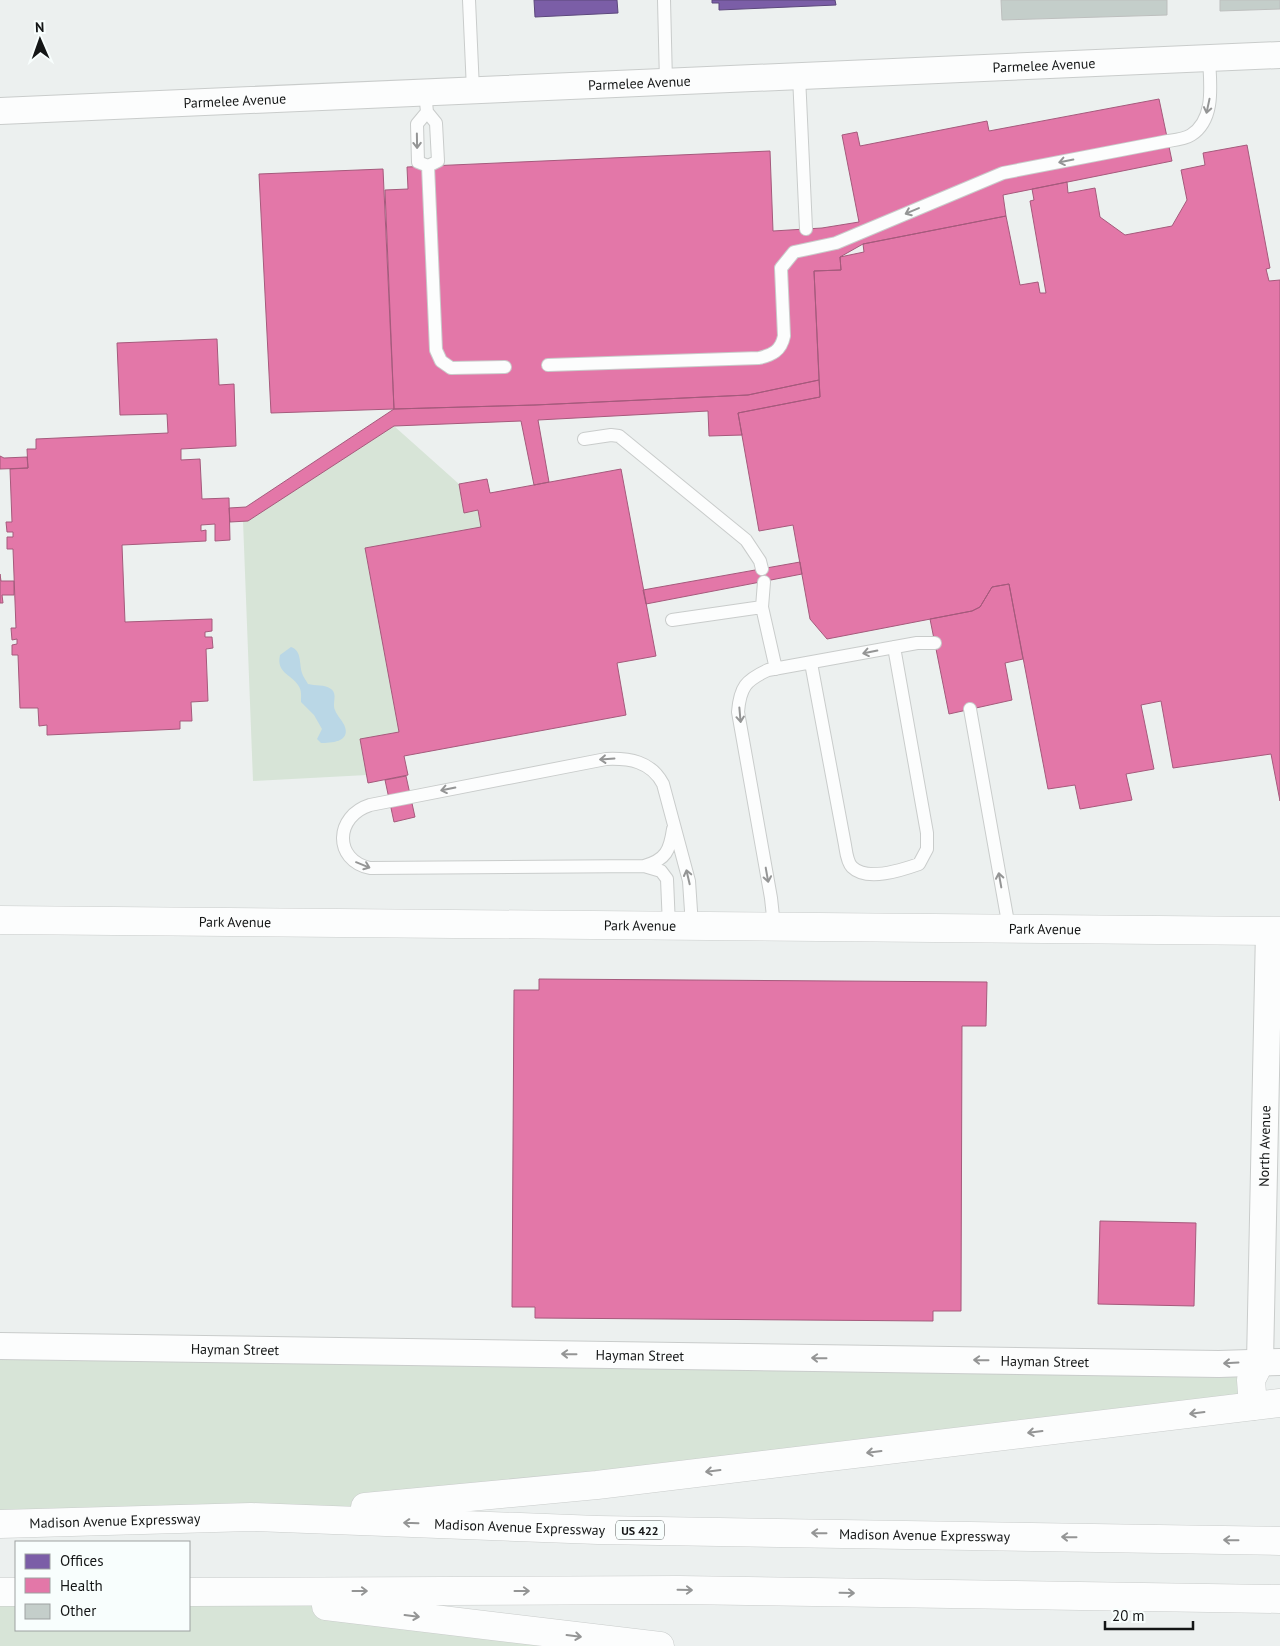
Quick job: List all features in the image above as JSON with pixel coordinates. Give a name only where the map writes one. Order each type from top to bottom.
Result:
[{"type":"main road","name":"Park Avenue","points":[[0,920],[1274,931]]},
{"type":"main road","points":[[1253,1406],[1251,1380],[1270,1362]]},
{"type":"main road","points":[[251,1517],[597,1485],[1280,1403]]},
{"type":"main road","name":"Madison Avenue Expressway","points":[[0,1524],[251,1517],[598,1530],[1280,1541]]},
{"type":"main road","points":[[198,1592],[679,1590],[1280,1599]]},
{"type":"main road","points":[[0,1592],[15,1592]]},
{"type":"main road","points":[[198,1592],[660,1646]]},
{"type":"street","name":"Parmelee Avenue","points":[[0,111],[426,102],[473,90],[1280,55]]},
{"type":"street","name":"North Avenue","points":[[1270,1362],[1274,931]]},
{"type":"street","name":"Hayman Street","points":[[0,1346],[1218,1364],[1270,1362]]},
{"type":"lane","points":[[469,0],[473,90]]},
{"type":"lane","points":[[664,0],[666,82]]},
{"type":"lane","points":[[548,365],[758,358],[770,356],[778,351],[783,344],[781,268],[794,252],[836,243],[1003,173],[1190,136],[1199,128],[1206,116],[1210,103],[1209,58]]},
{"type":"lane","points":[[799,76],[806,229]]},
{"type":"lane","points":[[426,102],[436,123],[438,160],[428,166]]},
{"type":"lane","points":[[426,102],[417,124],[417,143],[418,162],[428,166]]},
{"type":"lane","points":[[428,166],[436,350],[441,361],[451,368],[505,367]]},
{"type":"lane","points":[[584,439],[611,435],[619,436],[746,540],[760,561],[762,568]]},
{"type":"lane","points":[[764,582],[762,607],[776,669]]},
{"type":"lane","points":[[672,620],[762,607]]},
{"type":"lane","points":[[774,926],[772,898],[738,712],[742,690],[752,677],[768,670],[917,643],[935,642]]},
{"type":"lane","points":[[810,663],[844,845],[850,866],[860,873],[871,875],[901,871],[919,864],[927,849],[927,833],[894,647]]},
{"type":"lane","points":[[970,709],[1009,928]]},
{"type":"lane","points":[[674,825],[671,843],[665,855],[656,863],[644,866],[370,868],[350,858],[343,843],[342,835],[348,819],[361,808],[370,805],[606,758],[621,758],[641,763],[659,777],[663,784],[674,825],[689,881],[681,926]]},
{"type":"lane","points":[[644,866],[661,871],[667,879],[681,926]]},
{"type":"green space","points":[[394,426],[459,484],[464,512],[478,510],[481,527],[365,548],[399,732],[360,739],[367,775],[253,781],[243,521],[248,521]]},
{"type":"green space","points":[[0,1346],[1260,1362],[1253,1406],[597,1485],[251,1517],[0,1524]]},
{"type":"green space","points":[[208,1591],[660,1646],[0,1646],[0,1592],[15,1592],[15,1631],[190,1631],[190,1592]]},
{"type":"water","points":[[291,647],[299,654],[302,674],[308,684],[326,686],[333,691],[335,710],[346,732],[345,736],[339,741],[321,743],[317,739],[322,729],[314,715],[301,702],[301,693],[295,681],[280,666],[280,655]]},
{"type":"building: Offices","points":[[534,0],[617,0],[618,13],[535,17]]},
{"type":"building: Offices","points":[[712,0],[835,0],[836,5],[719,10],[719,3],[712,3]]},
{"type":"building: Health","points":[[1159,99],[1172,161],[1003,195],[1006,216],[863,244],[840,257],[841,270],[814,271],[819,380],[748,395],[535,405],[394,409],[385,190],[408,189],[407,167],[770,151],[773,231],[822,228],[859,222],[842,135],[857,132],[860,146],[987,121],[989,131]]},
{"type":"building: Health","points":[[1247,145],[1270,268],[1266,269],[1269,281],[1280,280],[1280,801],[1271,754],[1173,768],[1161,701],[1141,705],[1154,769],[1126,774],[1132,800],[1080,809],[1075,785],[1048,789],[1009,584],[992,587],[980,607],[972,611],[827,639],[810,619],[793,525],[759,531],[738,413],[820,397],[814,271],[841,270],[840,257],[864,252],[863,244],[1006,216],[1020,285],[1038,282],[1040,293],[1046,293],[1030,201],[1034,200],[1032,189],[1067,182],[1068,193],[1095,188],[1100,217],[1125,235],[1172,226],[1187,200],[1181,170],[1205,165],[1203,153]]},
{"type":"building: Health","points":[[383,169],[394,409],[271,413],[259,174]]},
{"type":"building: Health","points":[[217,339],[219,385],[234,384],[236,446],[181,449],[181,460],[200,459],[202,499],[229,498],[230,540],[215,541],[215,524],[201,525],[201,531],[206,530],[206,541],[122,545],[125,622],[212,619],[212,631],[205,632],[205,637],[212,637],[213,648],[206,649],[208,701],[191,702],[192,721],[180,721],[180,729],[47,735],[47,725],[39,726],[38,708],[20,708],[18,655],[12,655],[12,645],[17,644],[17,639],[12,640],[11,628],[16,628],[13,549],[7,549],[7,537],[13,537],[13,532],[7,532],[6,522],[12,522],[10,469],[28,468],[27,449],[36,449],[36,439],[168,433],[167,414],[120,415],[117,343]]},
{"type":"building: Health","points":[[819,380],[820,397],[738,413],[742,435],[709,436],[708,411],[538,420],[549,482],[534,485],[521,421],[394,426],[248,521],[230,522],[229,508],[246,507],[394,409],[535,405],[748,395]]},
{"type":"building: Health","points":[[0,456],[4,458],[27,457],[28,468],[0,469]]},
{"type":"building: Health","points":[[621,469],[656,656],[617,663],[626,715],[404,756],[408,775],[368,783],[360,739],[399,732],[365,548],[481,527],[478,510],[464,513],[459,484],[487,479],[490,493]]},
{"type":"building: Health","points":[[800,562],[802,574],[646,604],[643,590]]},
{"type":"building: Health","points":[[0,574],[1,581],[14,581],[14,595],[2,595],[3,603],[0,603]]},
{"type":"building: Health","points":[[1009,584],[1023,659],[1005,663],[1012,700],[949,714],[930,619],[972,611],[980,607],[992,587]]},
{"type":"building: Health","points":[[406,776],[415,817],[394,822],[385,780]]},
{"type":"building: Health","points":[[539,979],[987,982],[986,1026],[962,1026],[961,1311],[933,1311],[933,1321],[535,1318],[535,1307],[512,1307],[514,990],[539,990]]},
{"type":"building: Health","points":[[1100,1221],[1196,1223],[1194,1306],[1098,1304]]},
{"type":"building: Other","points":[[1001,0],[1167,0],[1167,15],[1002,20]]},
{"type":"building: Other","points":[[1220,0],[1280,0],[1280,9],[1220,11]]}]
